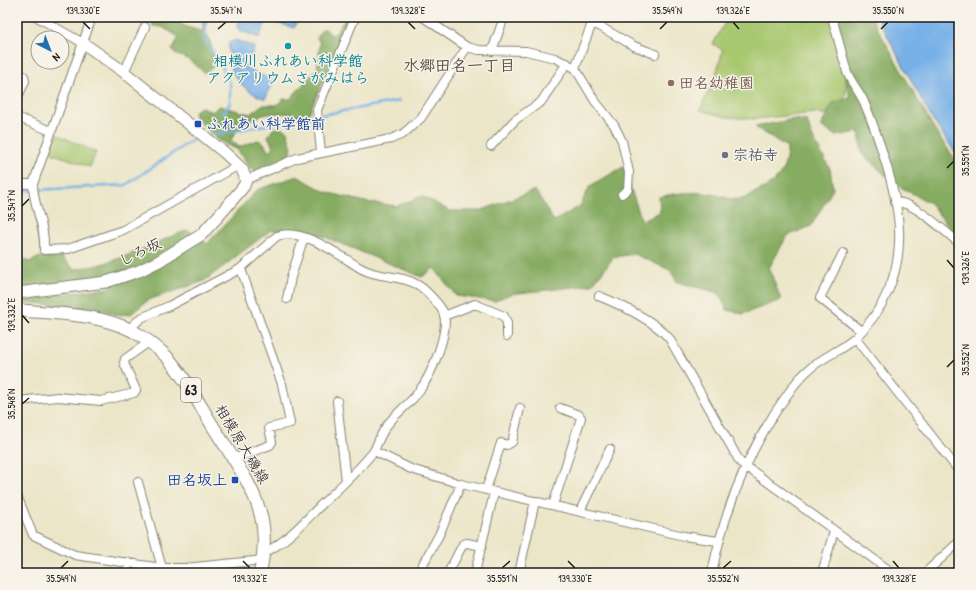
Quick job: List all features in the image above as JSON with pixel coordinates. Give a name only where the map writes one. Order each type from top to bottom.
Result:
[{"type":"main road","name":"相模原大磯線","points":[[17,310],[91,318],[112,323],[129,329],[149,342],[165,356],[182,377],[233,459],[247,482],[258,506],[263,526],[263,556],[260,573]]},
{"type":"street","points":[[36,17],[83,43],[124,72],[239,165],[246,180],[297,158],[391,139],[410,129],[421,118],[467,47]]},
{"type":"street","points":[[92,17],[33,184],[33,195],[41,222],[44,250],[68,249],[123,230],[239,165]]},
{"type":"street","points":[[321,153],[316,120],[317,110],[355,17]]},
{"type":"street","points":[[423,17],[467,47],[492,51],[526,50],[567,63],[575,68],[595,101],[614,125],[622,142],[630,172],[628,189],[622,194]]},
{"type":"street","points":[[492,51],[504,17]]},
{"type":"street","points":[[712,573],[718,541],[745,466],[772,418],[802,376],[813,366],[855,338],[878,312],[894,275],[898,259],[899,230],[895,202],[864,100],[848,73],[832,17]]},
{"type":"street","points":[[575,68],[593,20],[634,46],[655,54]]},
{"type":"street","points":[[124,72],[145,27]]},
{"type":"street","points":[[491,146],[515,120],[541,102],[567,63]]},
{"type":"street","points":[[17,73],[24,76],[25,81],[17,99]]},
{"type":"street","points":[[17,117],[51,131]]},
{"type":"street","name":"しろ坂","points":[[17,293],[100,283],[139,272],[201,235],[244,186],[246,180]]},
{"type":"street","points":[[17,184],[33,184]]},
{"type":"street","points":[[895,202],[903,202],[912,206],[959,243]]},
{"type":"street","points":[[17,496],[30,531],[38,538],[75,555],[91,559],[127,562],[162,568],[185,568],[263,556],[282,542],[346,481],[374,451],[387,425],[419,392],[431,374],[439,350],[444,316],[440,307],[419,285],[366,272],[333,251],[304,237],[290,233],[277,236],[240,269],[169,306],[141,318],[129,329]]},
{"type":"street","points":[[287,299],[291,277],[304,237]]},
{"type":"street","points":[[843,253],[820,298],[861,331]]},
{"type":"street","points":[[233,459],[270,445],[272,442],[269,428],[290,423],[282,384],[266,341],[245,275],[240,269]]},
{"type":"street","points":[[599,296],[619,304],[652,324],[669,338],[740,462],[893,573]]},
{"type":"street","points":[[444,316],[475,304],[504,316],[507,323],[507,336]]},
{"type":"street","points":[[855,338],[959,471]]},
{"type":"street","points":[[17,402],[58,397],[100,401],[134,394],[136,390],[124,363],[125,359],[149,342]]},
{"type":"street","points":[[337,402],[346,481]]},
{"type":"street","points":[[486,490],[501,443],[507,445],[512,442],[520,408]]},
{"type":"street","points":[[553,505],[581,418],[580,415],[560,408]]},
{"type":"street","points":[[580,511],[610,449]]},
{"type":"street","points":[[374,451],[411,469],[461,484],[684,536],[718,541]]},
{"type":"street","points":[[138,482],[162,568]]},
{"type":"street","points":[[418,573],[439,535],[461,484]]},
{"type":"street","points":[[475,573],[494,492]]},
{"type":"street","points":[[519,573],[535,502]]},
{"type":"street","points":[[822,573],[834,531]]},
{"type":"street","points":[[925,573],[959,542]]},
{"type":"street","points":[[448,573],[463,544],[467,543],[482,546]]},
{"type":"street","points":[[127,562],[127,573]]},
{"type":"green space","points":[[152,17],[171,17],[186,27],[204,31],[212,48],[213,67],[205,73],[188,59],[177,55],[172,50],[179,37],[162,27],[153,26]]},
{"type":"green space","points":[[351,17],[351,21],[343,34],[307,118],[296,115],[275,113],[264,115],[245,123],[237,130],[231,140],[239,147],[258,140],[264,143],[268,151],[272,150],[273,147],[268,136],[273,129],[280,128],[287,131],[292,148],[287,161],[257,173],[248,166],[238,150],[220,141],[195,117],[194,111],[202,107],[212,112],[219,106],[250,114],[262,105],[277,105],[283,99],[290,99],[317,69],[320,43],[317,38],[319,33],[324,28],[333,36],[346,18]]},
{"type":"green space","points":[[728,17],[830,17],[842,57],[846,79],[846,89],[843,102],[833,118],[816,113],[754,119],[726,117],[700,110],[716,74],[723,50],[713,44]]},
{"type":"green space","points":[[836,17],[871,17],[936,132],[959,165],[959,240],[930,203],[895,184],[862,154],[859,132],[836,136],[821,126],[833,103],[850,98]]},
{"type":"green space","points":[[794,119],[807,121],[812,136],[830,169],[833,189],[811,226],[787,236],[769,268],[781,300],[743,314],[727,310],[719,293],[677,282],[670,270],[634,254],[614,257],[592,285],[510,294],[495,301],[456,296],[434,268],[422,277],[320,235],[271,230],[204,281],[148,300],[131,314],[117,315],[106,311],[35,303],[17,303],[17,299],[109,288],[112,284],[17,291],[17,245],[20,257],[29,262],[40,257],[62,257],[74,269],[90,267],[119,259],[188,230],[207,244],[257,190],[297,176],[326,192],[365,202],[397,206],[422,196],[450,211],[480,211],[535,190],[554,221],[580,206],[590,186],[623,167],[642,221],[660,212],[659,197],[697,193],[742,199],[775,181],[783,170],[787,156],[787,147],[755,127]]},
{"type":"green space","points":[[56,134],[96,152],[90,167],[49,152]]},
{"type":"water","points":[[205,17],[210,17],[207,21],[204,35],[202,19]]},
{"type":"water","points":[[245,17],[299,17],[294,28],[267,20],[259,38],[239,30],[236,25]]},
{"type":"water","points":[[877,17],[959,17],[959,158],[932,119]]},
{"type":"water","points":[[235,40],[255,47],[246,68],[274,81],[265,99],[248,90],[236,78],[232,70],[229,53],[229,43]]},
{"type":"waterway","points":[[203,31],[206,43],[219,60],[230,84],[230,103],[223,114]]},
{"type":"waterway","points":[[215,134],[399,101]]},
{"type":"waterway","points":[[17,191],[126,185],[195,138]]},
{"type":"place","name":"相模川ふれあい科学館 アクアリウムさがみはら","points":[[288,46]]},
{"type":"place","name":"田名幼稚園","points":[[671,83]]},
{"type":"place","name":"ふれあい科学館前","points":[[198,124]]},
{"type":"place","name":"宗祐寺","points":[[725,155]]},
{"type":"place","name":"田名坂上","points":[[235,480]]},
{"type":"district","name":"水郷田名一丁目","points":[[459,65]]}]
